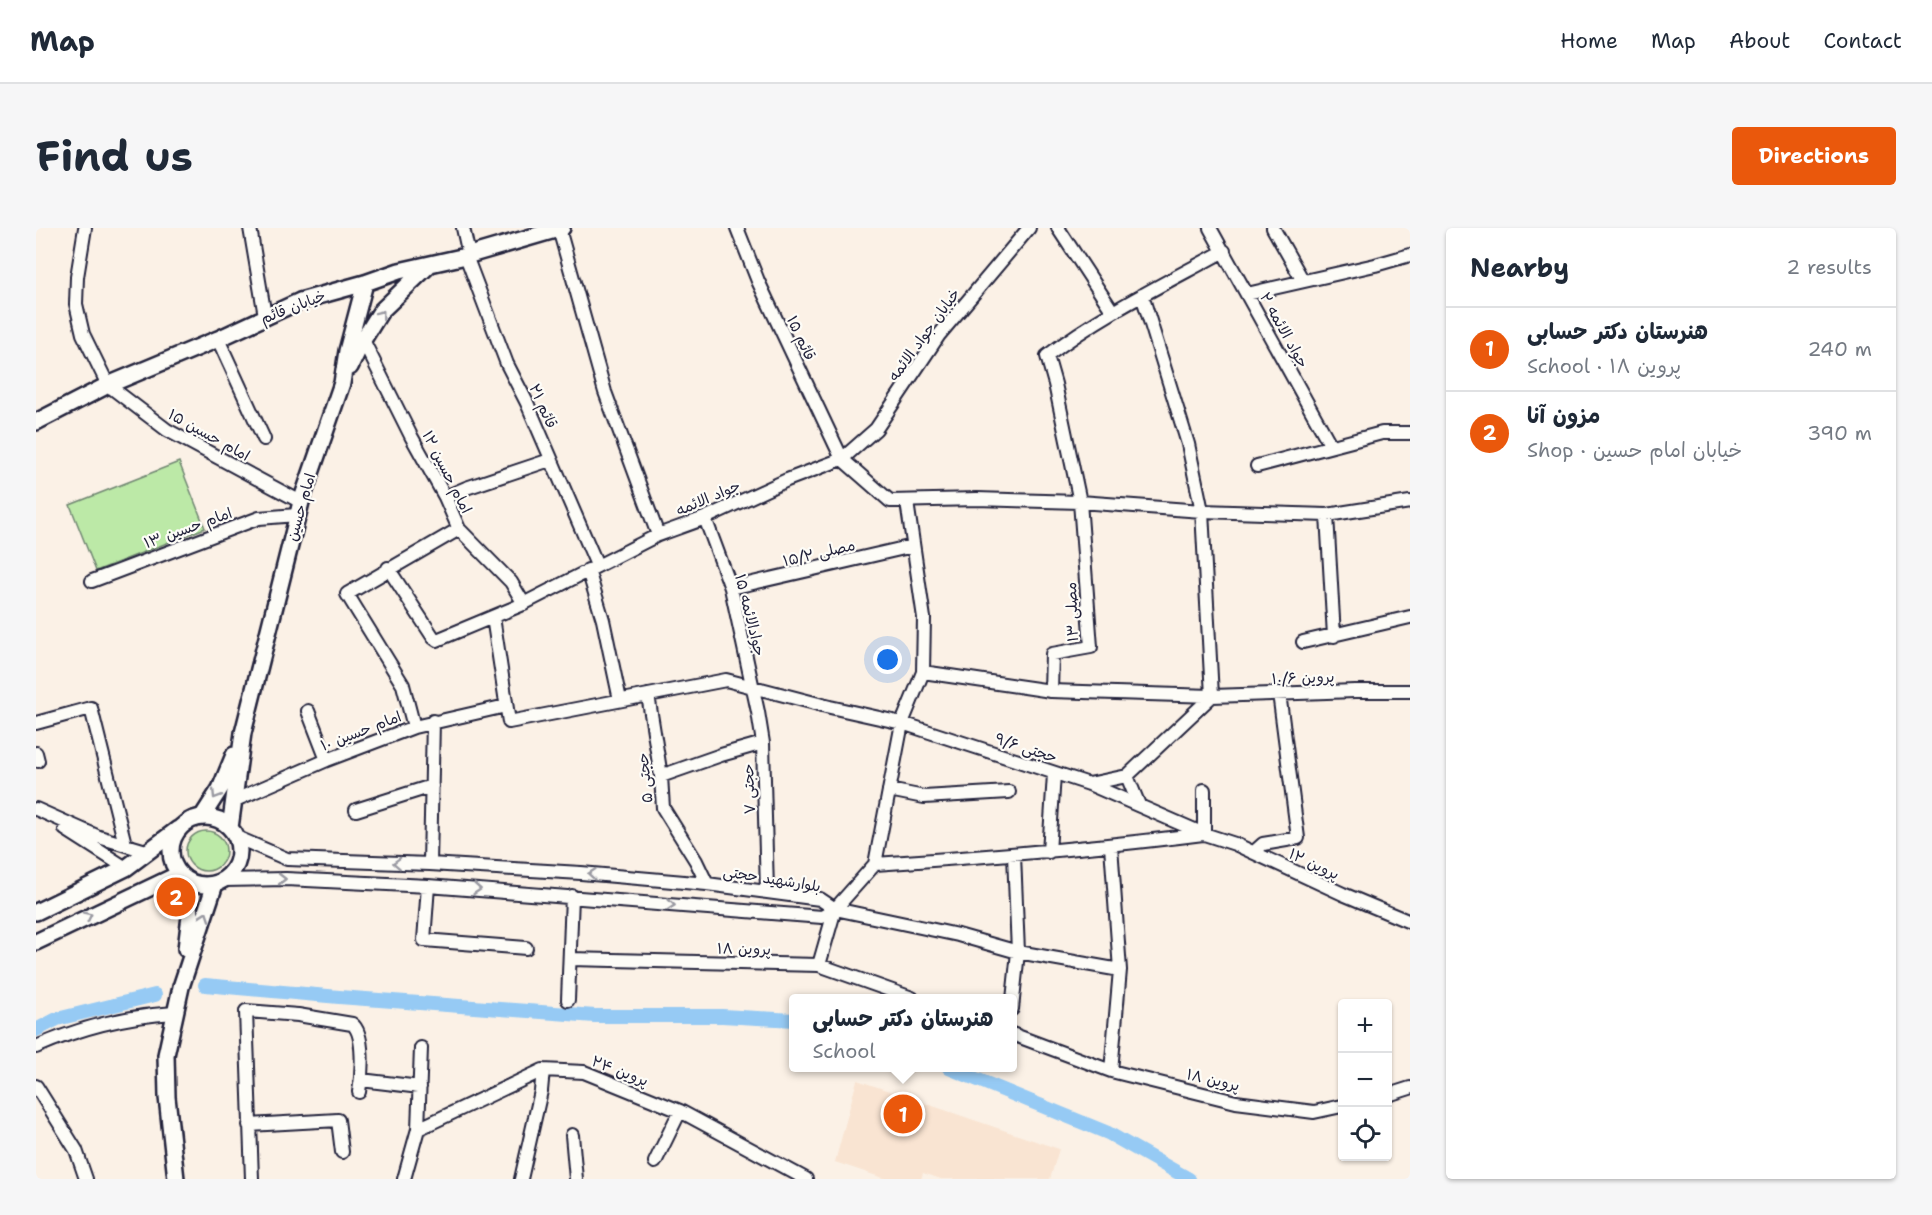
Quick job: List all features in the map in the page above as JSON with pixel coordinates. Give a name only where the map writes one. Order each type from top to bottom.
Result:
[{"type":"street","points":[[85,228],[76,277],[76,304],[83,334],[108,385]]},
{"type":"street","points":[[250,228],[265,316]]},
{"type":"street","name":"قائم ۲۱","points":[[463,228],[468,256],[507,364],[550,460],[593,568],[620,700]]},
{"type":"street","points":[[561,228],[605,392],[658,535]]},
{"type":"street","name":"خیابان قائم","points":[[36,422],[108,385],[218,339],[300,301],[399,271],[468,256],[561,228]]},
{"type":"street","name":"قائم ۱۵","points":[[738,228],[758,281],[842,459]]},
{"type":"street","name":"خیابان جواد الائمه","points":[[842,459],[876,429],[939,335],[1029,228]]},
{"type":"street","points":[[1058,228],[1113,312]]},
{"type":"street","name":"جواد الائمه ۲","points":[[1210,228],[1331,446]]},
{"type":"street","points":[[1273,228],[1303,281]]},
{"type":"street","points":[[1080,502],[1047,356],[1079,332],[1224,251]]},
{"type":"street","points":[[1247,294],[1410,255]]},
{"type":"street","points":[[342,383],[363,339],[381,312],[429,265]]},
{"type":"street","name":"امام حسین","points":[[233,832],[233,801],[243,733],[299,508],[342,383],[347,351],[365,283]]},
{"type":"street","points":[[1089,784],[1127,776],[1212,696],[1202,512],[1188,444],[1142,296]]},
{"type":"street","points":[[218,339],[264,439]]},
{"type":"street","name":"امام حسین ۱۲","points":[[363,339],[411,436],[445,497],[459,529],[511,582],[524,604]]},
{"type":"street","name":"امام حسین ۱۵","points":[[108,385],[167,430],[299,508]]},
{"type":"street","points":[[1257,466],[1382,433],[1410,433]]},
{"type":"street","points":[[842,459],[890,501],[977,499],[1080,502],[1202,512],[1327,515],[1410,502]]},
{"type":"street","name":"جواد الائمه","points":[[388,568],[435,640],[524,604],[658,535],[705,518],[788,480],[842,459]]},
{"type":"street","points":[[445,497],[550,460]]},
{"type":"street","points":[[819,965],[835,909],[875,864],[902,723],[923,672],[924,618],[907,502]]},
{"type":"street","name":"مصلی ۱۳","points":[[1051,691],[1052,654],[1091,647],[1080,502]]},
{"type":"street","name":"امام حسین ۱۳","points":[[92,581],[259,518],[299,508]]},
{"type":"street","points":[[1327,515],[1334,636]]},
{"type":"street","name":"جوادالائمه ۱۵","points":[[705,518],[731,588],[751,687]]},
{"type":"street","points":[[414,726],[403,685],[347,594],[388,568],[459,529]]},
{"type":"street","name":"مصلی ۱۵/۲","points":[[731,588],[913,546]]},
{"type":"street","points":[[493,617],[506,706]]},
{"type":"street","points":[[1303,642],[1410,617]]},
{"type":"street","name":"پروین ۱۰/۶","points":[[923,672],[1051,691],[1212,696],[1410,692]]},
{"type":"street","name":"حجتی ۹/۶","points":[[506,706],[509,722],[726,680],[902,723],[1089,784],[1139,805]]},
{"type":"street","name":"حجتی ۷","points":[[751,687],[763,743],[767,891]]},
{"type":"street","points":[[1254,852],[1263,844],[1298,838],[1279,693]]},
{"type":"street","name":"حجتی ۵","points":[[648,695],[661,776],[663,808],[696,861],[706,884]]},
{"type":"street","name":"۱۰ امام حسین","points":[[233,801],[327,760],[414,726],[506,706]]},
{"type":"street","points":[[36,723],[92,708],[125,844]]},
{"type":"street","points":[[308,711],[327,760]]},
{"type":"street","points":[[430,864],[433,721]]},
{"type":"street","name":"امام حسین","points":[[202,817],[220,789],[243,733]]},
{"type":"street","points":[[661,776],[763,743]]},
{"type":"street","points":[[1049,852],[1054,774]]},
{"type":"street","points":[[1127,776],[1139,805]]},
{"type":"street","points":[[356,810],[432,786]]},
{"type":"street","points":[[889,790],[924,797],[1009,792]]},
{"type":"street","points":[[1204,790],[1204,834]]},
{"type":"street","name":"پروین ۱۲","points":[[1139,805],[1204,834],[1254,852],[1342,894],[1410,922]]},
{"type":"street","points":[[36,809],[99,837],[146,851]]},
{"type":"street","points":[[36,809],[126,868],[140,891]]},
{"type":"street","points":[[36,912],[126,868],[191,820],[202,817],[214,818],[233,832],[239,848],[239,859],[233,871],[219,882],[201,886],[183,877],[140,891],[36,942]]},
{"type":"street","points":[[181,826],[174,836],[171,849],[172,862],[183,877],[190,916],[181,987]]},
{"type":"street","name":"بلوارشهید حجتی","points":[[219,882],[286,879],[428,886],[822,917],[835,909],[820,899],[706,884],[581,873],[430,864],[287,859],[233,832]]},
{"type":"street","name":"پروین ۱۲","points":[[875,864],[1049,852],[1204,834]]},
{"type":"street","points":[[1111,1071],[1120,970],[1112,846]]},
{"type":"street","points":[[1014,855],[1018,952],[1014,994]]},
{"type":"street","points":[[176,1179],[167,1097],[166,1055],[181,987],[219,882]]},
{"type":"street","points":[[428,886],[424,940],[526,948]]},
{"type":"street","points":[[568,1000],[572,896]]},
{"type":"street","points":[[835,909],[958,935],[1018,952],[1120,970]]},
{"type":"street","name":"پروین ۱۸","points":[[570,960],[819,965],[898,994]]},
{"type":"street","points":[[252,1179],[246,1011],[298,1015],[352,1024],[360,1034],[360,1086],[420,1087]]},
{"type":"street","points":[[36,1047],[61,1036],[146,1014],[174,1013]]},
{"type":"street","name":"پروین ۱۸","points":[[1017,1037],[1111,1071],[1236,1102],[1314,1112],[1338,1107]]},
{"type":"street","points":[[404,1179],[418,1129],[421,1048]]},
{"type":"street","points":[[521,1179],[542,1091],[543,1070]]},
{"type":"street","name":"پروین ۲۴","points":[[418,1129],[543,1070],[584,1072],[680,1111],[806,1179]]},
{"type":"street","points":[[36,1086],[76,1150],[84,1178]]},
{"type":"street","points":[[1392,1094],[1410,1088]]},
{"type":"street","points":[[655,1162],[680,1111]]},
{"type":"street","points":[[249,1125],[338,1120],[342,1152]]},
{"type":"street","points":[[572,1135],[576,1179]]},
{"type":"shaded area","points":[[857,1080],[1059,1149],[1050,1179],[941,1179],[923,1173],[921,1179],[886,1179],[835,1162]]},
{"type":"green space","points":[[179,462],[205,528],[96,571],[70,505]]},
{"type":"green space","points":[[206,831],[220,837],[226,851],[220,865],[206,871],[192,865],[186,851],[192,837]]},
{"type":"waterway","points":[[205,985],[595,1016],[722,1016],[789,1020]]},
{"type":"waterway","points":[[36,1030],[57,1019],[155,995]]},
{"type":"waterway","points":[[959,1072],[1108,1133],[1189,1179]]},
{"type":"place","name":"مزون آنا","points":[[176,897]]},
{"type":"place","name":"هنرستان دکتر حسابی","points":[[903,1114]]}]
